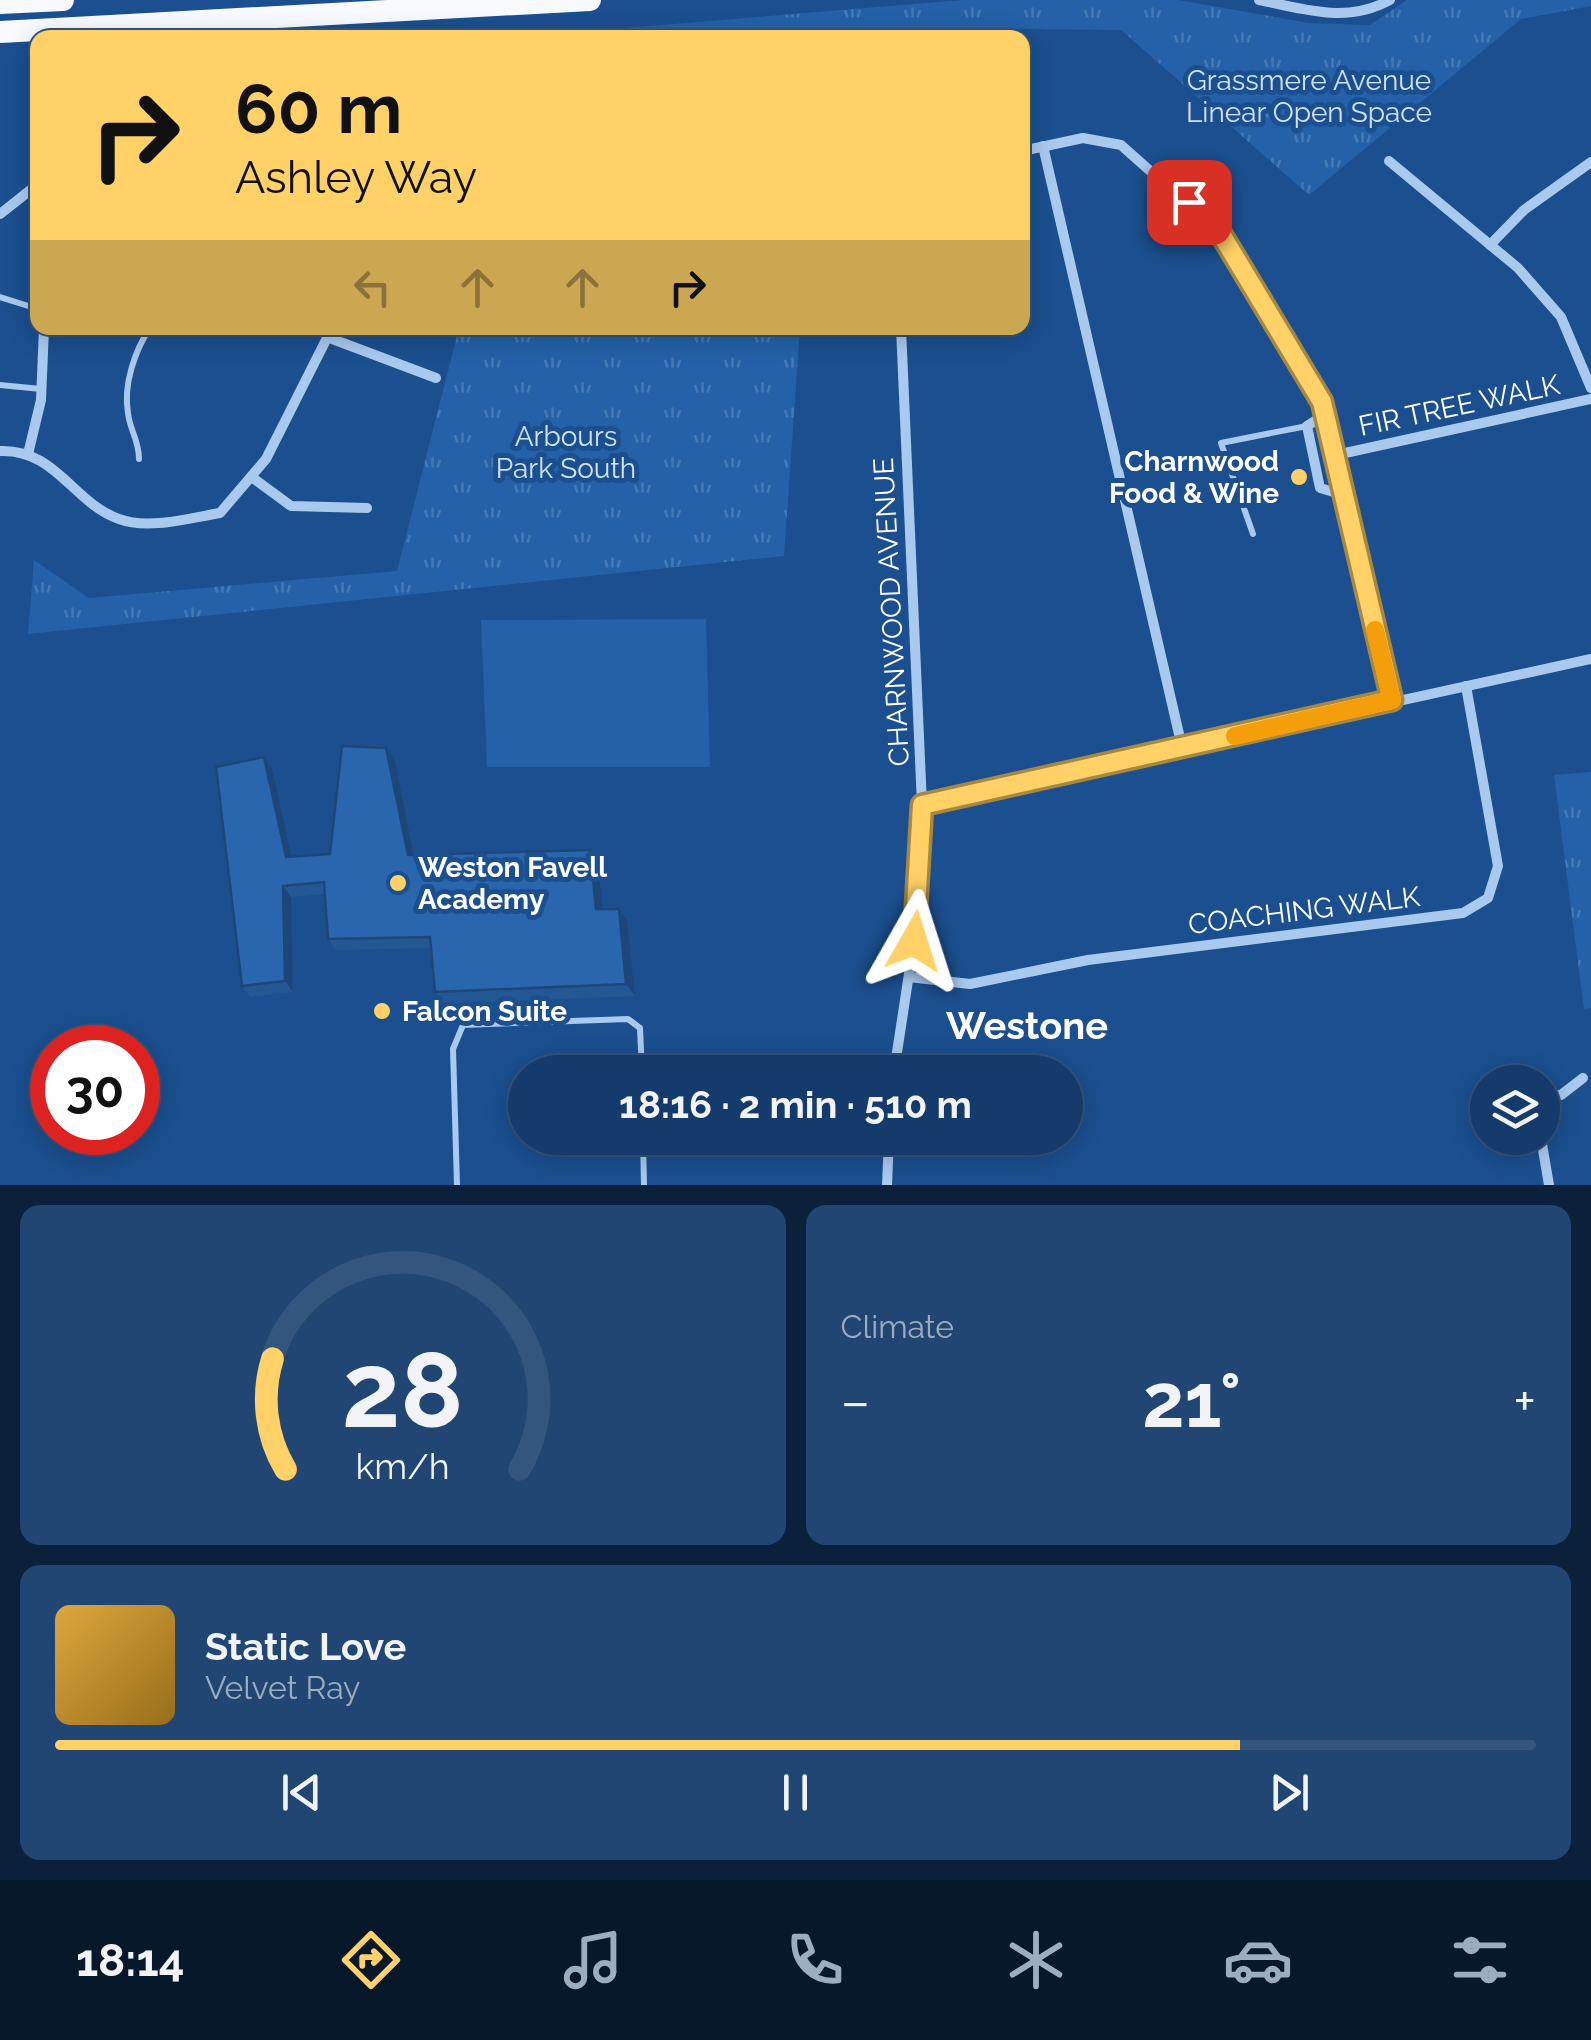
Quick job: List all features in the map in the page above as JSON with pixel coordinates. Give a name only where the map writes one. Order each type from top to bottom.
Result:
[{"type":"highway","points":[[0,3],[64,0]]},
{"type":"highway","points":[[0,32],[286,8],[590,0]]},
{"type":"street","points":[[1259,0],[1343,15],[1368,12],[1390,0]]},
{"type":"street","points":[[1030,149],[1094,138],[1121,145],[1208,219],[1326,414],[1392,700]]},
{"type":"street","points":[[1043,146],[1182,747]]},
{"type":"street","points":[[1388,161],[1518,268],[1561,317],[1591,388]]},
{"type":"street","points":[[1490,245],[1524,210],[1591,162]]},
{"type":"street","points":[[0,214],[30,190]]},
{"type":"street","points":[[28,454],[42,389],[44,335]]},
{"type":"street","points":[[0,451],[28,454],[52,464],[96,508],[122,521],[166,522],[220,513],[254,478],[327,335]]},
{"type":"street","points":[[336,335],[436,378]]},
{"type":"street","name":"CHARNWOOD AVENUE","points":[[897,1055],[909,977],[922,805],[902,335]]},
{"type":"street","name":"FIR TREE WALK","points":[[1336,455],[1591,399]]},
{"type":"street","points":[[1326,414],[1307,426],[1320,488],[1344,495]]},
{"type":"street","points":[[254,478],[291,506],[367,508]]},
{"type":"street","points":[[922,805],[1591,659]]},
{"type":"street","name":"COACHING WALK","points":[[909,977],[970,984],[1088,960],[1464,913],[1488,898],[1498,866],[1466,686]]},
{"type":"street","points":[[1560,1090],[1583,1078]]},
{"type":"street","points":[[887,1185],[888,1155]]},
{"type":"street","points":[[1545,1155],[1549,1185]]},
{"type":"lane","points":[[0,297],[30,306]]},
{"type":"lane","points":[[138,459],[139,438],[127,413],[138,346],[146,335]]},
{"type":"lane","points":[[0,385],[42,389]]},
{"type":"lane","points":[[1253,534],[1221,443],[1307,426]]},
{"type":"lane","points":[[456,1185],[452,1049],[463,1025],[628,1019],[640,1028],[641,1055]]},
{"type":"lane","points":[[643,1155],[644,1185]]},
{"type":"green space","name":"Grassmere Avenue Linear Open Space","points":[[963,0],[1178,0],[1309,23],[1370,25],[1407,0],[1591,0],[1591,6],[1521,19],[1309,195],[1121,30],[600,30]]},
{"type":"green space","name":"Arbours Park South","points":[[457,335],[800,335],[784,556],[28,634],[34,560],[89,598],[397,571]]},
{"type":"green space","points":[[706,619],[710,767],[487,767],[481,620]]},
{"type":"green space","points":[[1591,772],[1591,1008],[1584,1009],[1554,775]]},
{"type":"building","points":[[342,746],[386,748],[408,855],[590,850],[596,909],[619,909],[626,984],[435,992],[430,937],[328,939],[324,882],[283,886],[285,981],[242,986],[216,767],[264,757],[286,857],[330,854]]},
{"type":"slow traffic","points":[[1235,736],[1392,700],[1375,630]]},
{"type":"place","name":"Charnwood Food & Wine","points":[[1299,477]]},
{"type":"place","name":"Weston Favell Academy","points":[[398,883]]},
{"type":"place","name":"Falcon Suite","points":[[382,1011]]},
{"type":"district","name":"Westone","points":[[1027,1026]]},
{"type":"route","points":[[914,941],[922,805],[1392,700],[1322,402],[1221,234],[1189,202]]}]
